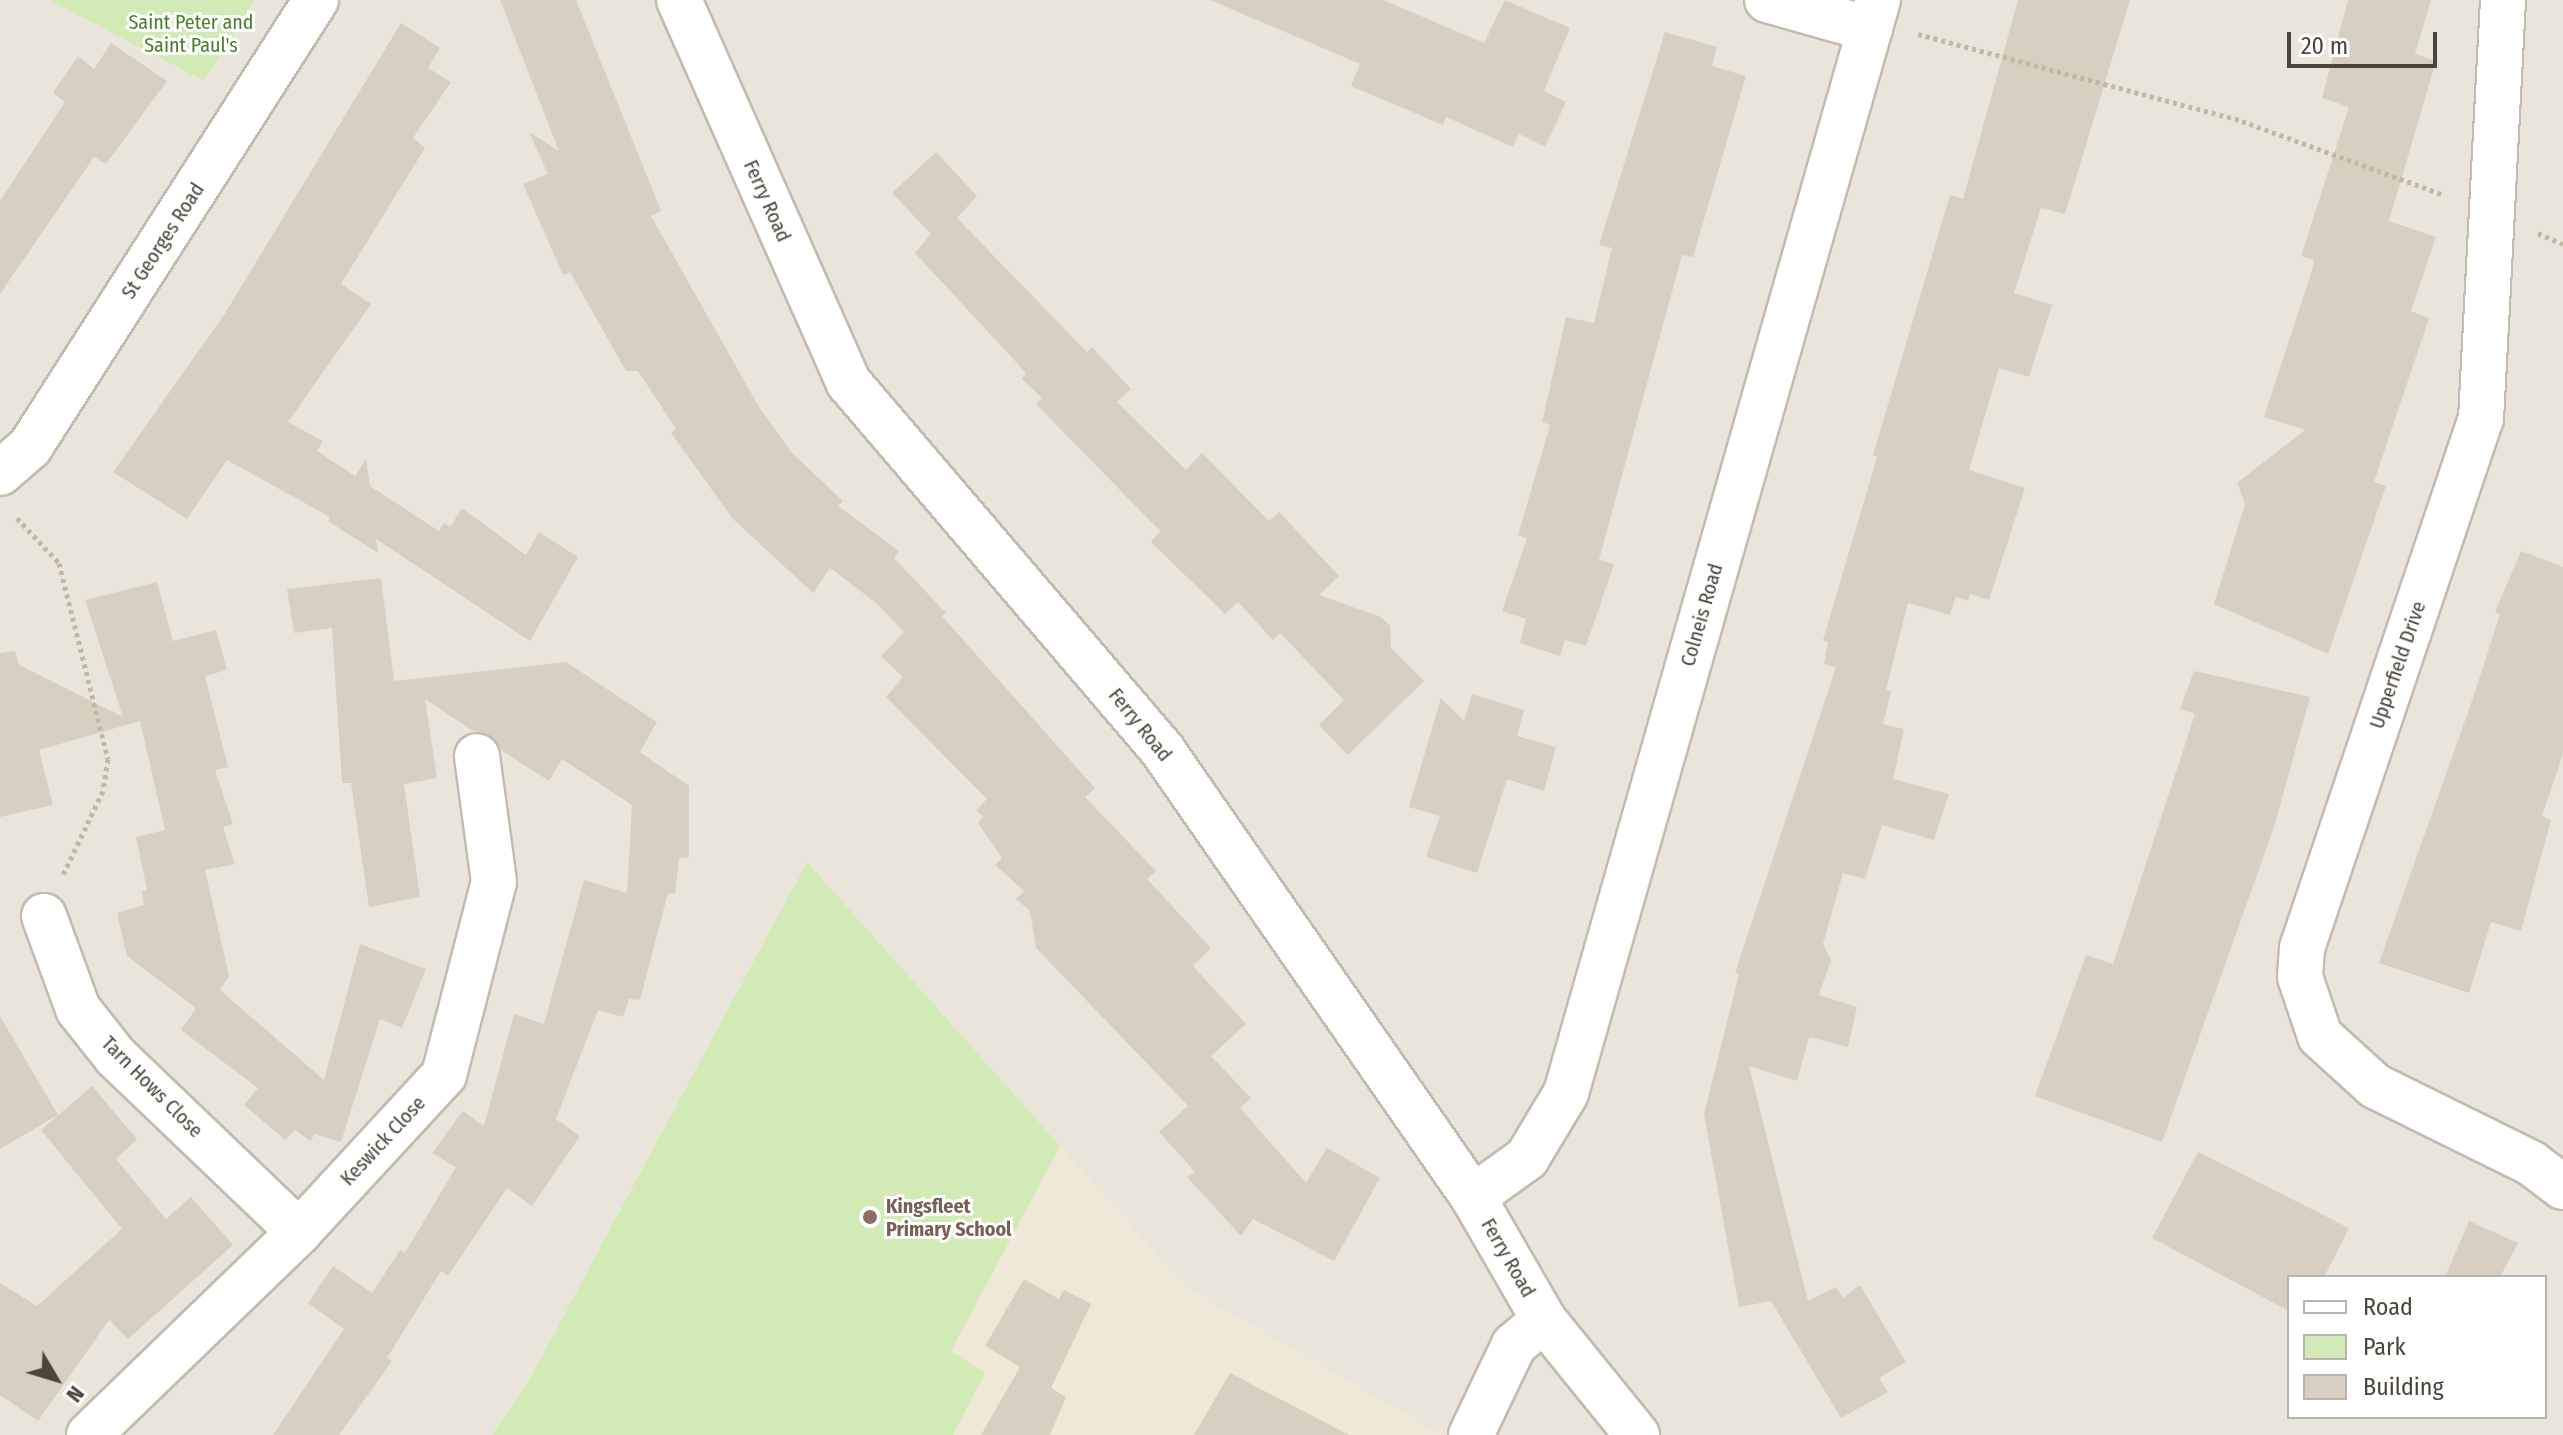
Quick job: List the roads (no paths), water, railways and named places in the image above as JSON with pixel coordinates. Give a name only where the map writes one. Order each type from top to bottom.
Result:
[{"type":"street","name":"St Georges Road","points":[[6,493],[30,447],[316,0]]},
{"type":"street","name":"Ferry Road","points":[[679,0],[849,383],[1163,751],[1473,1197],[1544,1320],[1637,1435]]},
{"type":"street","points":[[1767,0],[1874,15]]},
{"type":"street","name":"Upperfield Drive","points":[[2503,0],[2495,214],[2481,418],[2302,948],[2300,977],[2320,1036],[2375,1086],[2531,1163],[2563,1187]]},
{"type":"street","name":"Colneis Road","points":[[1473,1197],[1527,1158],[1566,1093],[1874,15]]},
{"type":"street","name":"Keswick Close","points":[[89,1435],[299,1232],[444,1075],[494,882],[477,756]]},
{"type":"street","name":"Tarn Hows Close","points":[[44,916],[78,1009],[116,1057],[299,1232]]},
{"type":"street","points":[[1471,1435],[1514,1345],[1544,1320]]},
{"type":"place","name":"Kingsfleet Primary School","points":[[870,1217]]},
{"type":"park label","name":"Saint Peter and Saint Paul's","points":[[191,34]]}]
